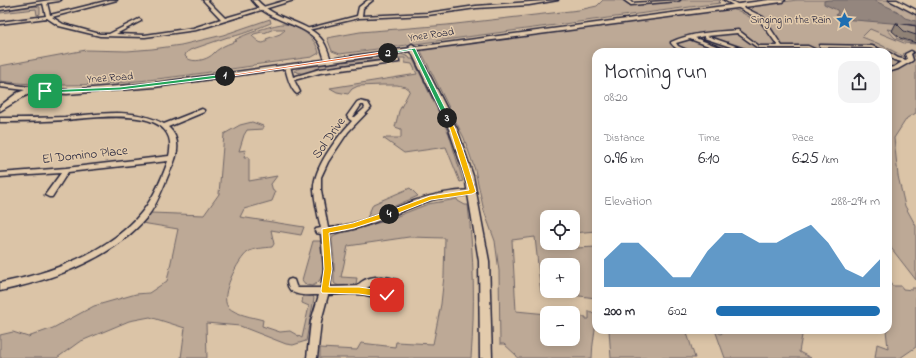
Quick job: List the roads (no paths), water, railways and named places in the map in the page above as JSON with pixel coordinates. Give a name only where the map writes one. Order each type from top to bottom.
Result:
[{"type":"main road","name":"Ynez Road","points":[[35,89],[127,84],[327,59],[753,0]]},
{"type":"main road","name":"Ynez Road","points":[[732,3],[779,0]]},
{"type":"main road","points":[[892,0],[916,12]]},
{"type":"main road","points":[[903,0],[916,7]]},
{"type":"main road","points":[[413,47],[453,129],[472,192],[484,261],[486,358]]},
{"type":"main road","name":"Ynez Road","points":[[0,86],[67,92],[120,89],[288,67],[327,59]]},
{"type":"main road","points":[[0,115],[35,89]]},
{"type":"street","points":[[0,9],[60,0]]},
{"type":"street","points":[[0,23],[48,17],[115,0]]},
{"type":"street","points":[[205,0],[224,20]]},
{"type":"street","points":[[254,0],[261,8],[271,15],[308,29],[317,36],[323,44],[327,59]]},
{"type":"street","points":[[45,3],[48,17],[61,25],[94,34],[131,37],[160,35],[194,29],[292,0]]},
{"type":"street","points":[[359,17],[362,8],[371,0]]},
{"type":"street","points":[[308,29],[359,17],[428,14],[476,7],[521,5],[556,0]]},
{"type":"street","points":[[626,0],[631,4],[678,0]]},
{"type":"street","points":[[732,3],[761,18],[781,47]]},
{"type":"street","points":[[108,36],[138,20]]},
{"type":"street","points":[[679,48],[673,43],[691,38],[738,31],[758,47],[810,48]]},
{"type":"street","points":[[704,36],[740,48]]},
{"type":"street","points":[[691,38],[719,48]]},
{"type":"street","points":[[822,46],[874,48]]},
{"type":"street","points":[[892,69],[910,60],[908,54],[912,52]]},
{"type":"street","points":[[892,57],[896,60],[906,62]]},
{"type":"street","points":[[291,79],[320,71],[397,61]]},
{"type":"street","points":[[288,67],[291,79],[297,92]]},
{"type":"street","points":[[164,126],[202,111]]},
{"type":"street","points":[[0,115],[25,121],[121,115],[138,116],[164,126],[172,133],[176,145],[172,158],[152,203],[137,222],[125,232],[105,247],[62,269],[42,277],[0,287]]},
{"type":"street","name":"Sol Drive","points":[[312,358],[316,321],[325,291],[328,269],[317,190],[318,177],[325,162],[346,131],[356,120]]},
{"type":"street","name":"El Domino Place","points":[[0,175],[66,170],[172,158]]},
{"type":"street","points":[[49,195],[66,170]]},
{"type":"street","points":[[322,231],[354,226],[430,198],[472,192]]},
{"type":"street","points":[[291,282],[291,286],[295,290],[303,292],[359,290]]},
{"type":"place","name":"Singing in the Rain","points":[[844,20]]}]
